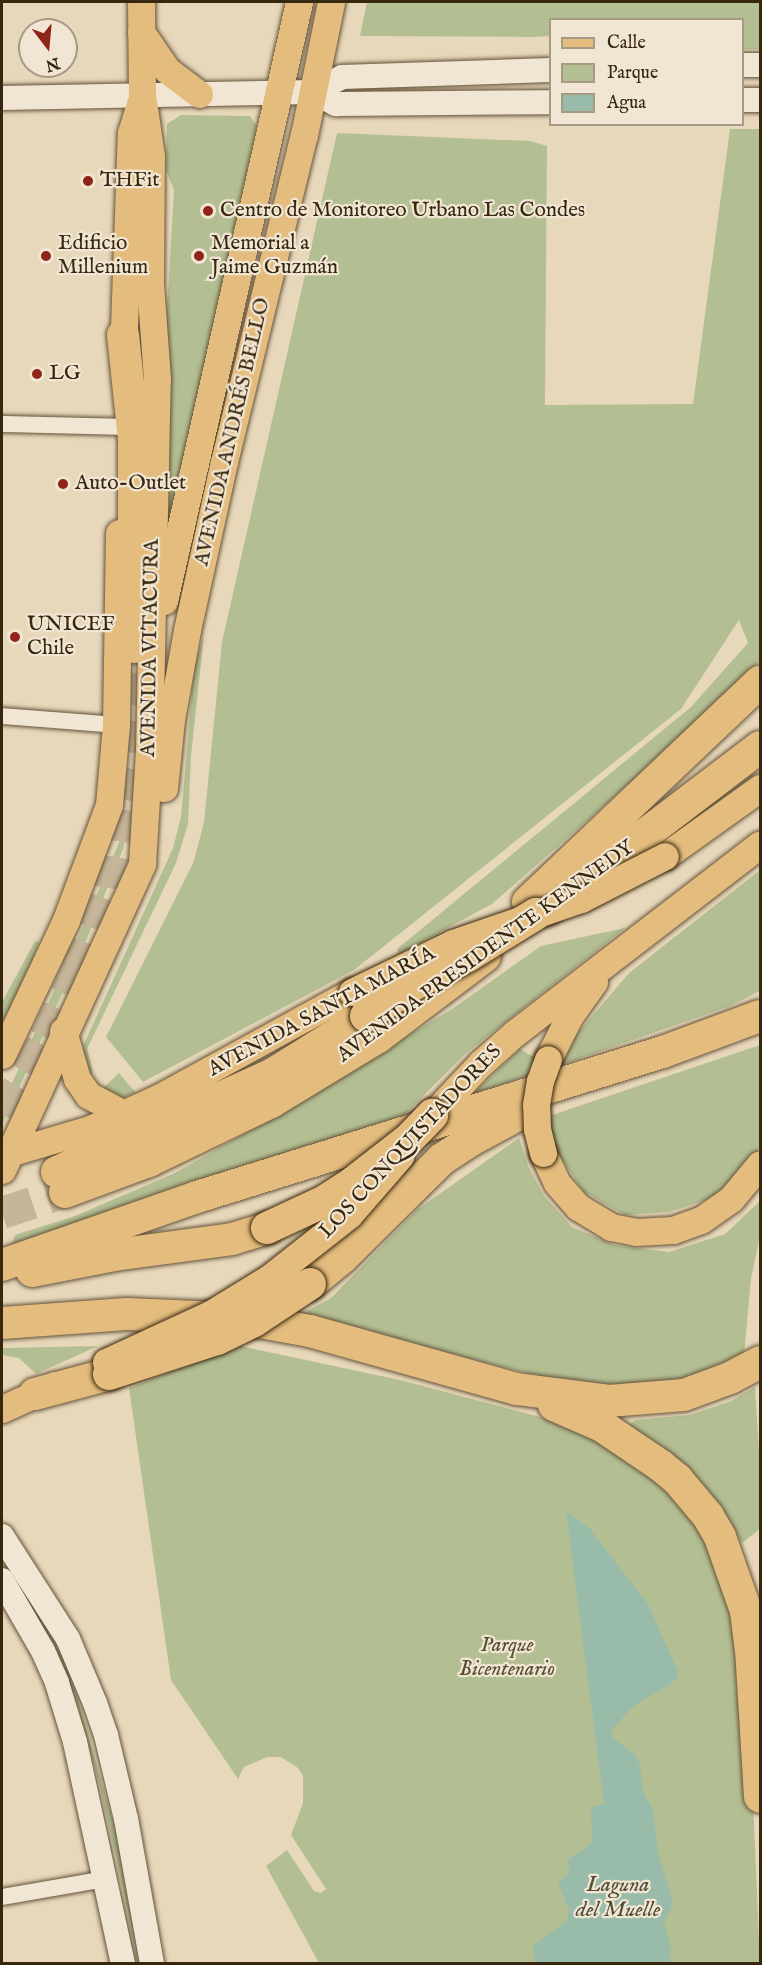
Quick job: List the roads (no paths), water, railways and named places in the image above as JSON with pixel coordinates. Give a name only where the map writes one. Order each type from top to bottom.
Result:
[{"type":"highway","points":[[123,335],[135,450],[142,652]]},
{"type":"highway","points":[[421,1005],[760,682]]},
{"type":"highway","name":"AVENIDA PRESIDENTE KENNEDY","points":[[359,1004],[273,1074],[61,1182],[149,1161],[271,1102],[378,1037],[760,747]]},
{"type":"highway","points":[[359,1004],[416,983],[469,955],[536,914]]},
{"type":"highway","points":[[35,1394],[108,1368],[217,1339],[254,1321],[310,1284],[358,1243],[427,1171],[455,1150],[550,1099],[663,1052],[760,1016]]},
{"type":"highway","points":[[2,1265],[304,1162],[663,1052]]},
{"type":"highway","points":[[2,1277],[114,1255],[232,1239],[267,1228],[325,1201],[354,1182],[399,1147],[432,1115]]},
{"type":"highway","points":[[2,1323],[127,1314],[243,1319],[310,1331],[517,1389],[589,1399],[631,1401],[684,1395],[730,1378],[760,1362]]},
{"type":"highway","points":[[517,1389],[602,1426],[635,1446],[677,1479],[708,1516],[729,1559],[746,1611],[751,1649],[760,1797]]},
{"type":"main road","name":"AVENIDA VITACURA","points":[[4,1159],[142,864],[149,750],[142,652],[156,363],[150,284],[151,156],[142,95],[141,2]]},
{"type":"main road","name":"AVENIDA ANDRÉS BELLO","points":[[109,805],[124,759],[142,652],[280,93],[299,2]]},
{"type":"main road","name":"AVENIDA ANDRÉS BELLO","points":[[142,864],[164,789],[171,720],[189,619],[313,92],[331,2]]},
{"type":"main road","points":[[141,32],[167,70],[199,94]]},
{"type":"main road","points":[[744,65],[760,65]]},
{"type":"main road","points":[[2,98],[313,92],[342,77],[549,70]]},
{"type":"main road","points":[[313,92],[336,104],[549,102]]},
{"type":"main road","name":"AVENIDA VITACURA","points":[[2,1055],[66,920],[109,805],[116,725],[123,335],[131,133],[142,95]]},
{"type":"main road","points":[[744,100],[760,100]]},
{"type":"main road","points":[[536,914],[610,886],[665,856],[760,788]]},
{"type":"main road","name":"LOS CONQUISTADORES","points":[[108,1368],[212,1313],[260,1284],[308,1250],[349,1215],[432,1115],[482,1063],[531,1020],[760,844]]},
{"type":"main road","points":[[620,952],[582,997],[548,1059],[540,1082],[536,1105],[537,1129],[543,1153],[557,1183],[578,1207],[611,1227],[636,1232],[673,1230],[701,1220],[731,1199],[760,1164]]},
{"type":"main road","name":"AVENIDA SANTA MARÍA","points":[[4,1159],[124,1114],[359,1004]]},
{"type":"main road","points":[[63,1031],[74,1071],[88,1095],[124,1114]]},
{"type":"main road","points":[[2,1409],[35,1394]]},
{"type":"main road","points":[[2,1536],[68,1639],[95,1703],[106,1735],[126,1819],[152,1964]]},
{"type":"main road","points":[[2,1580],[43,1651],[57,1683],[75,1742],[123,1964]]},
{"type":"street","points":[[2,423],[121,427]]},
{"type":"street","points":[[2,716],[116,725]]},
{"type":"street","points":[[2,1897],[105,1879]]},
{"type":"water","name":"Laguna del Muelle","points":[[566,1511],[590,1529],[647,1603],[678,1671],[677,1678],[632,1707],[612,1730],[612,1737],[635,1755],[640,1765],[643,1792],[653,1809],[658,1853],[672,1899],[671,1909],[664,1921],[671,1949],[670,1963],[535,1963],[533,1945],[567,1921],[569,1910],[558,1883],[569,1873],[568,1859],[588,1847],[592,1841],[591,1807],[604,1804]]},
{"type":"tunnel","points":[[2,1114],[46,1038],[76,973],[107,888],[122,800],[134,647]]},
{"type":"tunnel","points":[[2,1213],[65,1192]]},
{"type":"place","name":"THFit","points":[[88,181]]},
{"type":"place","name":"Centro de Monitoreo Urbano Las Condes","points":[[208,211]]},
{"type":"place","name":"Edificio Millenium","points":[[46,256]]},
{"type":"place","name":"Memorial a Jaime Guzmán","points":[[199,256]]},
{"type":"place","name":"LG","points":[[37,374]]},
{"type":"place","name":"Auto-Outlet","points":[[63,484]]},
{"type":"place","name":"UNICEF Chile","points":[[15,637]]},
{"type":"park label","name":"Parque Bicentenario","points":[[507,1658]]}]
